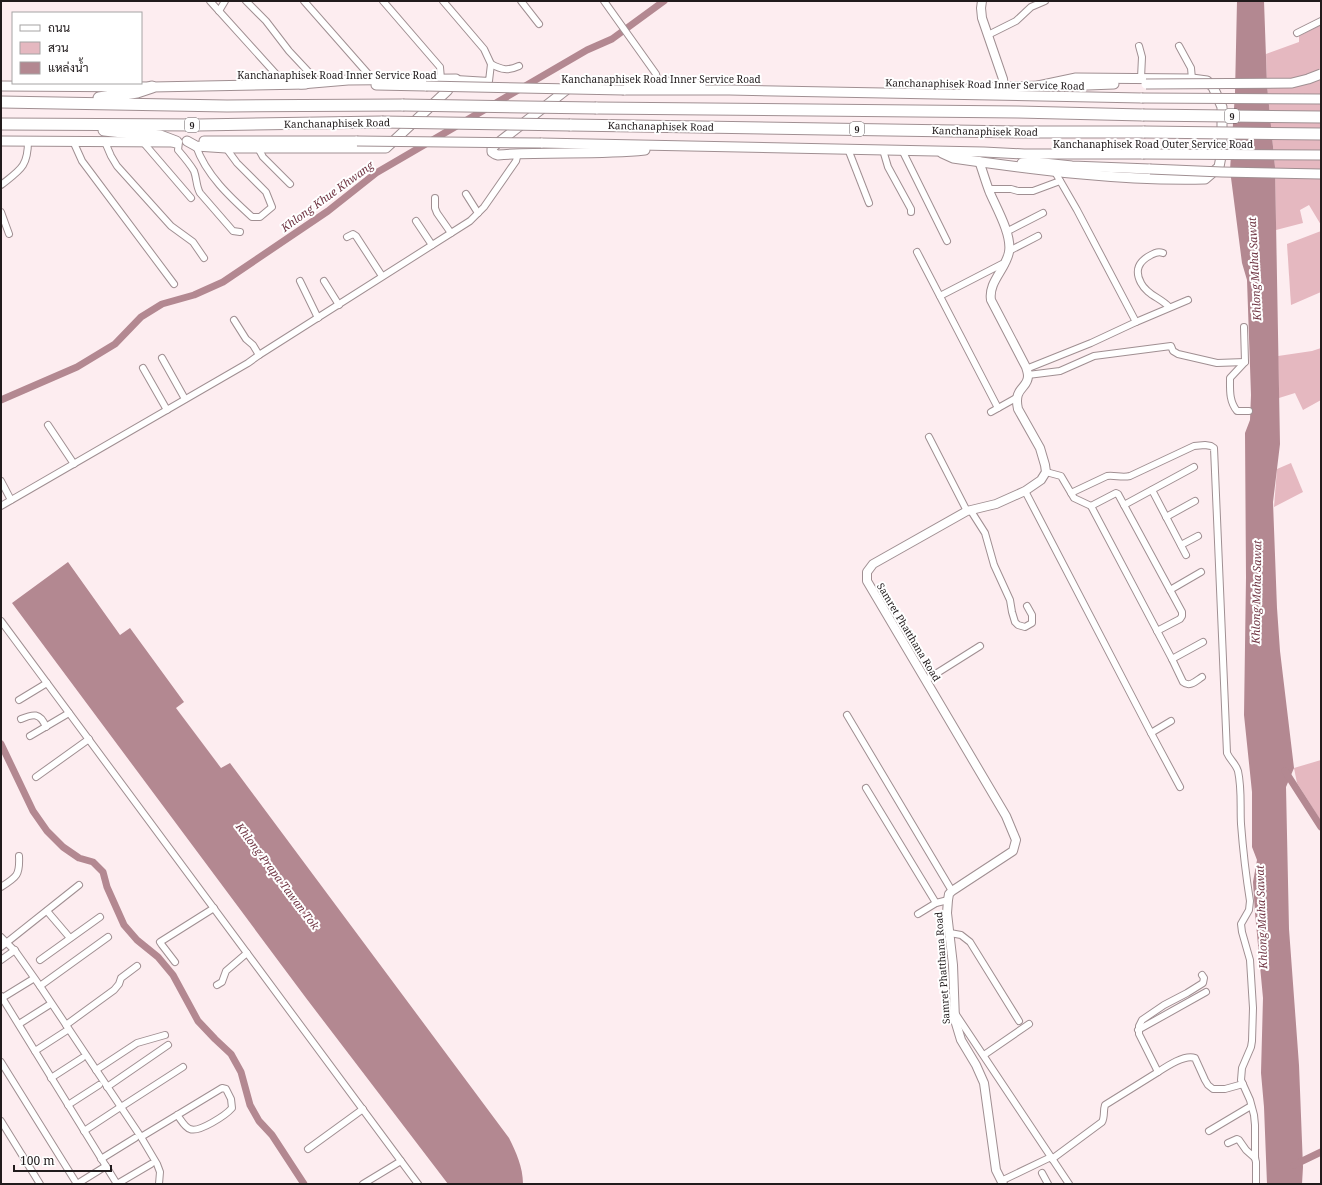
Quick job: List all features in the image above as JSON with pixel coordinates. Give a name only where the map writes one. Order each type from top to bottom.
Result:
[{"type":"highway","points":[[68,103],[137,92],[152,87]]},
{"type":"highway","name":"Kanchanaphisek Road","points":[[1,102],[228,106],[403,105],[1026,112],[1321,117]]},
{"type":"highway","name":"Kanchanaphisek Road","points":[[1,124],[198,125],[382,122],[1018,132],[1321,134]]},
{"type":"highway","points":[[83,124],[113,132],[160,136],[180,142]]},
{"type":"main road","points":[[1143,81],[1292,83],[1321,74]]},
{"type":"main road","points":[[301,84],[371,80],[456,79]]},
{"type":"main road","points":[[180,142],[196,146],[226,148],[386,148],[447,91],[456,79]]},
{"type":"main road","points":[[935,151],[953,158],[1008,164],[1055,172],[1172,180],[1205,179],[1219,167],[1222,151],[1222,106],[1213,87],[1207,81],[1192,79],[969,88],[939,94]]},
{"type":"main road","points":[[689,146],[624,152],[518,153],[498,155],[494,154],[492,149],[570,87],[577,84],[682,82],[729,90]]},
{"type":"main road","name":"Kanchanaphisek Road Inner Service Road","points":[[1,86],[152,87],[301,84],[1321,100]]},
{"type":"main road","points":[[1017,87],[1039,96]]},
{"type":"main road","name":"Kanchanaphisek Road Outer Service Road","points":[[1,140],[105,142],[357,141],[541,143],[902,150],[1024,154],[1321,155]]},
{"type":"main road","points":[[1008,164],[1034,162],[1103,168],[1321,174]]},
{"type":"street","points":[[210,1],[286,84]]},
{"type":"street","points":[[219,11],[225,1]]},
{"type":"street","points":[[246,1],[266,21],[289,51],[318,82]]},
{"type":"street","points":[[304,1],[370,76],[371,80]]},
{"type":"street","points":[[383,1],[440,67],[441,79]]},
{"type":"street","points":[[443,1],[484,48],[491,64],[489,81],[456,79]]},
{"type":"street","points":[[520,1],[539,24]]},
{"type":"street","points":[[604,1],[656,74],[658,82]]},
{"type":"street","points":[[982,1],[982,18],[1003,79],[1004,87]]},
{"type":"street","points":[[988,35],[1016,21],[1031,7],[1045,1]]},
{"type":"street","points":[[1297,33],[1321,21]]},
{"type":"street","points":[[1139,46],[1142,51],[1143,81]]},
{"type":"street","points":[[1178,46],[1191,68],[1192,79]]},
{"type":"street","points":[[491,64],[502,70],[510,70],[519,66]]},
{"type":"street","points":[[1,185],[22,168],[28,155],[28,141]]},
{"type":"street","points":[[73,141],[77,152],[86,167],[174,284]]},
{"type":"street","points":[[105,142],[117,166],[171,226],[193,242],[204,258]]},
{"type":"street","points":[[142,142],[192,198]]},
{"type":"street","points":[[180,142],[178,150],[194,173],[197,188],[200,193],[233,231],[240,232]]},
{"type":"street","points":[[196,146],[204,164],[217,181],[252,217],[260,218],[272,207],[266,192],[237,163],[226,148]]},
{"type":"street","points":[[258,148],[263,157],[290,184]]},
{"type":"street","points":[[848,149],[869,203]]},
{"type":"street","points":[[883,150],[888,167],[911,209],[911,212]]},
{"type":"street","points":[[902,150],[947,241]]},
{"type":"street","points":[[1,506],[248,363],[470,221],[484,207],[516,161],[518,153]]},
{"type":"street","points":[[979,161],[988,188],[1008,236],[1009,251],[1005,264],[992,285],[990,292],[991,300],[1027,372],[1027,381],[1016,398],[991,412]]},
{"type":"street","points":[[1055,172],[1077,210],[1136,322]]},
{"type":"street","points":[[988,188],[1033,191],[1060,181]]},
{"type":"street","points":[[466,194],[478,213]]},
{"type":"street","points":[[434,198],[437,213],[451,233]]},
{"type":"street","points":[[1,212],[9,234]]},
{"type":"street","points":[[1006,232],[1043,213]]},
{"type":"street","points":[[416,222],[432,245]]},
{"type":"street","points":[[347,237],[353,234],[356,236],[382,276]]},
{"type":"street","points":[[1009,251],[1038,236]]},
{"type":"street","points":[[917,252],[998,408]]},
{"type":"street","points":[[1162,253],[1154,253],[1140,262],[1138,267],[1138,276],[1144,288],[1154,297],[1164,301],[1169,307]]},
{"type":"street","points":[[940,296],[1002,264],[1005,264]]},
{"type":"street","points":[[300,281],[318,318]]},
{"type":"street","points":[[324,281],[339,305]]},
{"type":"street","points":[[1027,372],[1169,307],[1188,300]]},
{"type":"street","points":[[234,320],[246,339],[254,346],[259,355]]},
{"type":"street","points":[[1244,327],[1245,362],[1230,378],[1231,398],[1233,406],[1237,411],[1249,411]]},
{"type":"street","points":[[1027,372],[1060,371],[1094,356],[1171,346],[1173,351],[1178,354],[1217,363],[1245,362]]},
{"type":"street","points":[[162,358],[185,399]]},
{"type":"street","points":[[143,368],[167,410]]},
{"type":"street","points":[[1016,398],[1018,410],[1040,448],[1046,472],[1061,476],[1074,498],[1091,506],[1183,682],[1189,685],[1202,677]]},
{"type":"street","points":[[48,426],[74,464]]},
{"type":"street","points":[[929,437],[969,511],[985,533],[994,565],[1010,600],[1015,622],[1025,627],[1032,623],[1032,615],[1027,606]]},
{"type":"street","points":[[1071,493],[1107,476],[1130,476],[1194,446],[1205,445],[1214,448],[1227,753],[1229,758],[1236,766],[1238,772],[1250,902],[1249,910],[1243,919],[1242,932],[1250,960],[1253,1008],[1252,1040],[1242,1068],[1241,1080],[1251,1106],[1255,1125],[1256,1184]]},
{"type":"street","points":[[1124,505],[1194,467]]},
{"type":"street","name":"Samret Phatthana Road","points":[[1002,1182],[996,1170],[984,1083],[976,1065],[961,1040],[955,1020],[953,965],[947,913],[949,894],[1013,851],[1016,840],[1006,816],[867,581],[867,572],[873,564],[969,511],[996,504],[1025,491],[1041,480],[1046,472]]},
{"type":"street","points":[[1,481],[11,500]]},
{"type":"street","points":[[1152,490],[1186,555]]},
{"type":"street","points":[[1025,491],[1180,787]]},
{"type":"street","points":[[1091,506],[1116,493],[1118,494],[1182,612],[1180,619],[1157,631]]},
{"type":"street","points":[[1166,517],[1195,501]]},
{"type":"street","points":[[1181,545],[1198,536]]},
{"type":"street","points":[[1170,590],[1201,572]]},
{"type":"street","points":[[1,621],[418,1184]]},
{"type":"street","points":[[1172,659],[1203,642]]},
{"type":"street","points":[[926,680],[980,646]]},
{"type":"street","points":[[19,700],[47,683]]},
{"type":"street","points":[[30,736],[69,713]]},
{"type":"street","points":[[21,719],[36,715],[42,718],[46,726]]},
{"type":"street","points":[[847,715],[952,891]]},
{"type":"street","points":[[1151,733],[1171,721]]},
{"type":"street","points":[[36,777],[89,739]]},
{"type":"street","points":[[866,788],[936,903]]},
{"type":"street","points":[[1,887],[17,876],[20,868],[19,856]]},
{"type":"street","points":[[1,947],[79,885]]},
{"type":"street","points":[[918,914],[936,903],[948,900]]},
{"type":"street","points":[[175,962],[160,942],[214,908]]},
{"type":"street","points":[[47,911],[70,938]]},
{"type":"street","points":[[40,960],[100,916]]},
{"type":"street","points":[[950,933],[961,935],[970,942],[1019,1021]]},
{"type":"street","points":[[1,937],[15,950],[40,986],[66,1028],[107,1087],[138,1138],[157,1164],[160,1172],[159,1184]]},
{"type":"street","points":[[40,986],[108,937]]},
{"type":"street","points":[[1,960],[15,950]]},
{"type":"street","points":[[217,985],[222,982],[226,971],[247,953]]},
{"type":"street","points":[[35,1051],[114,990],[119,984],[121,978],[137,966]]},
{"type":"street","points":[[1158,1072],[1138,1030],[1138,1026],[1142,1020],[1164,1005],[1203,983],[1204,978],[1202,975]]},
{"type":"street","points":[[33,979],[2,997],[101,1159],[117,1184],[151,1164]]},
{"type":"street","points":[[1138,1030],[1206,992]]},
{"type":"street","points":[[19,1024],[49,1005]]},
{"type":"street","points":[[954,1011],[1068,1184]]},
{"type":"street","points":[[984,1055],[1029,1024]]},
{"type":"street","points":[[96,1070],[137,1043],[165,1036]]},
{"type":"street","points":[[107,1087],[168,1045]]},
{"type":"street","points":[[1002,1182],[1051,1158],[1102,1122],[1104,1118],[1105,1105],[1170,1064],[1181,1059],[1192,1057],[1195,1058],[1208,1085],[1213,1090],[1225,1089],[1242,1084]]},
{"type":"street","points":[[51,1078],[82,1058]]},
{"type":"street","points":[[1,1062],[77,1184],[106,1166]]},
{"type":"street","points":[[84,1131],[183,1067]]},
{"type":"street","points":[[68,1105],[99,1084]]},
{"type":"street","points":[[101,1159],[222,1088],[226,1089],[231,1099],[232,1108],[229,1111],[197,1129],[192,1130],[187,1127],[177,1115]]},
{"type":"street","points":[[1209,1131],[1251,1106]]},
{"type":"street","points":[[308,1149],[362,1109]]},
{"type":"street","points":[[1,1121],[40,1184]]},
{"type":"street","points":[[1228,1143],[1237,1139],[1240,1140],[1246,1150],[1255,1158]]},
{"type":"street","points":[[363,1184],[401,1161]]},
{"type":"street","points":[[1042,1173],[1048,1184]]},
{"type":"green space","points":[[1321,25],[1321,225],[1309,205],[1300,210],[1303,223],[1276,230],[1275,167],[1267,85],[1266,54],[1299,42],[1299,36]]},
{"type":"green space","points":[[1321,231],[1321,292],[1291,305],[1287,244]]},
{"type":"green space","points":[[1321,348],[1321,400],[1303,410],[1295,393],[1279,398],[1278,356],[1312,351]]},
{"type":"green space","points":[[1291,463],[1303,492],[1274,507],[1277,469]]},
{"type":"green space","points":[[1321,760],[1321,821],[1297,783],[1294,768]]},
{"type":"water","name":"Khlong Maha Sawat","points":[[1237,1],[1264,1],[1267,85],[1275,167],[1280,444],[1273,502],[1280,651],[1294,768],[1286,787],[1289,929],[1299,1065],[1303,1167],[1302,1184],[1267,1184],[1261,1073],[1263,998],[1253,882],[1257,860],[1252,847],[1252,792],[1244,715],[1246,577],[1245,433],[1250,420],[1251,395],[1247,280],[1242,263],[1230,170],[1235,93]]},
{"type":"water","name":"Khlong Prapa Tawan Tok","points":[[68,562],[120,635],[130,628],[184,702],[176,708],[221,768],[230,763],[509,1138],[517,1154],[523,1184],[448,1184],[306,998],[12,603]]},
{"type":"waterway","name":"Khlong Khue Khwang","points":[[1,400],[77,367],[115,344],[141,317],[162,304],[194,295],[223,282],[328,211],[376,173],[587,50],[612,39],[664,1]]},
{"type":"waterway","points":[[1,744],[33,811],[47,831],[63,847],[79,858],[93,862],[103,872],[107,887],[124,925],[137,940],[158,957],[173,975],[198,1021],[231,1054],[241,1072],[250,1105],[259,1121],[272,1135],[304,1184]]},
{"type":"waterway","points":[[1285,771],[1321,827]]},
{"type":"waterway","points":[[1294,1165],[1321,1152]]}]
